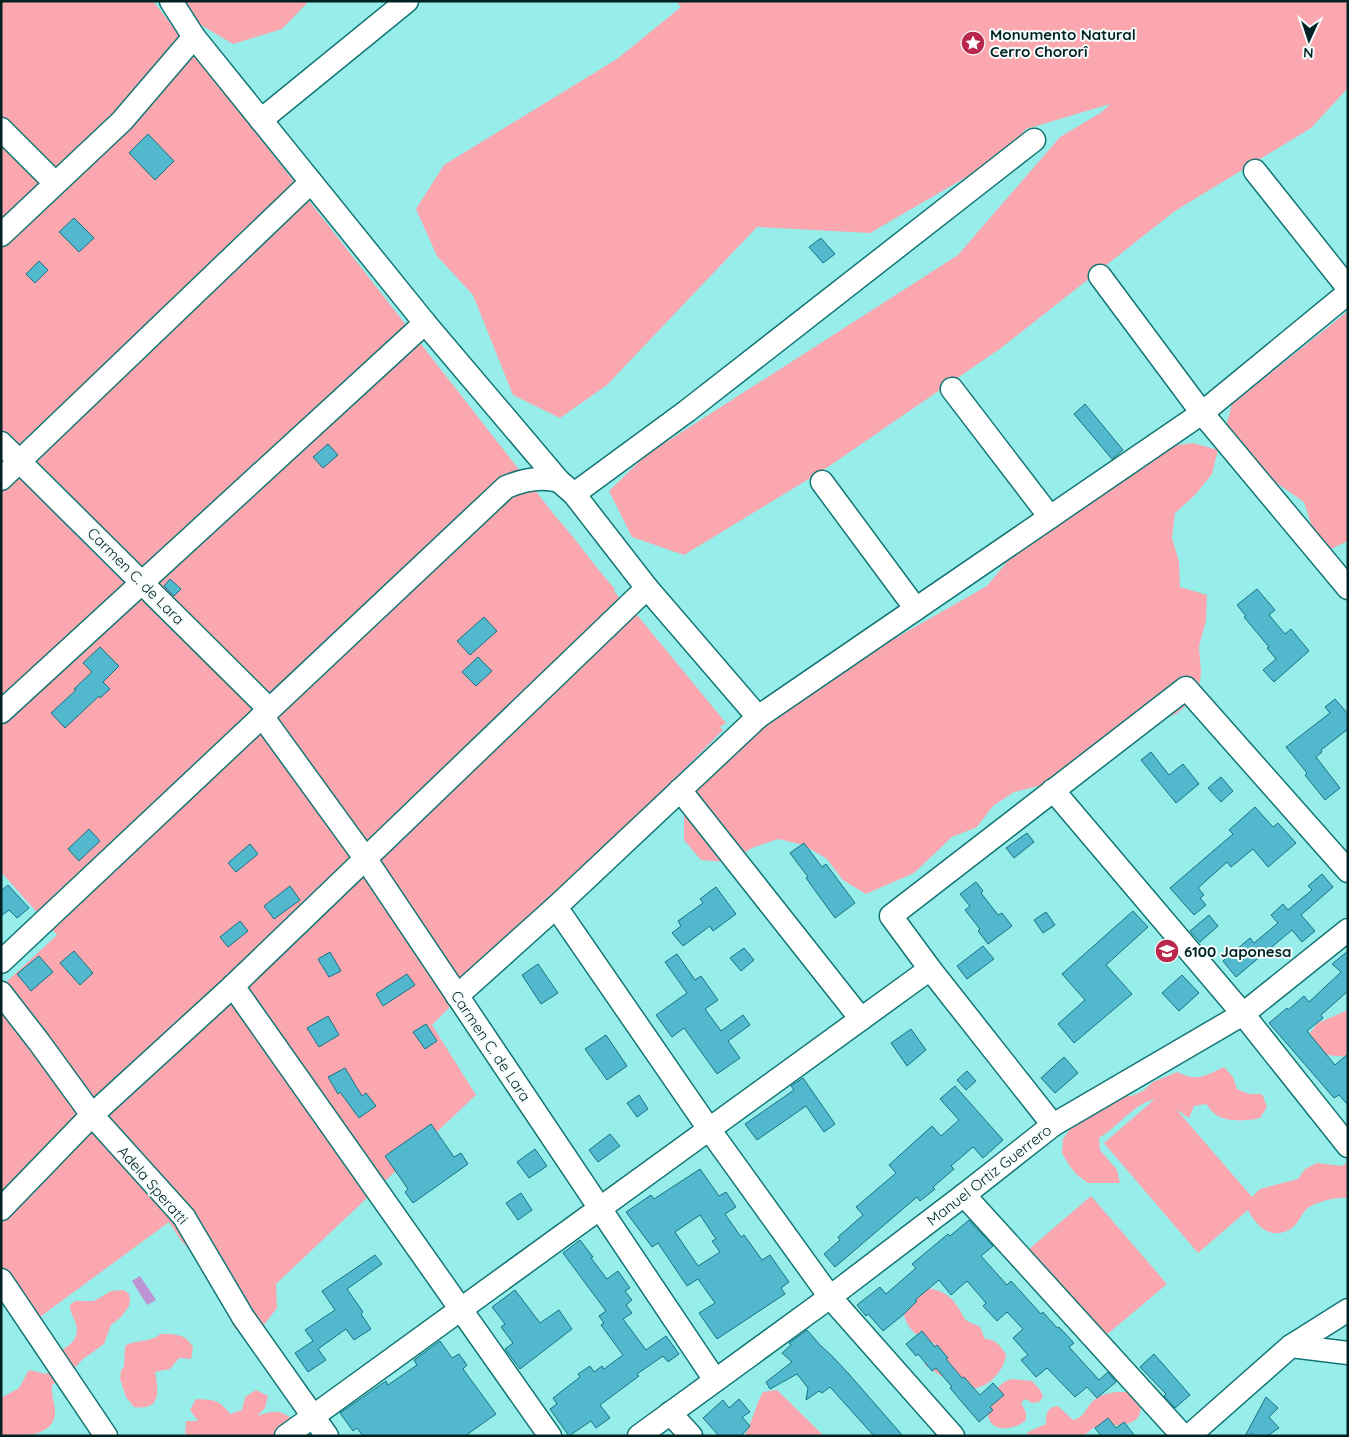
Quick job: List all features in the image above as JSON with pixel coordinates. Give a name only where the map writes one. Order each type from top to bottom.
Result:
[{"type":"street","points":[[171,1],[194,37],[425,323],[566,487],[647,588],[758,718]]},
{"type":"street","points":[[261,120],[407,1]]},
{"type":"street","points":[[1,234],[122,121],[194,37]]},
{"type":"street","points":[[1,129],[55,183]]},
{"type":"street","points":[[566,487],[687,411],[1034,140]]},
{"type":"street","points":[[1255,171],[1348,288]]},
{"type":"street","points":[[1,479],[311,182]]},
{"type":"street","points":[[1100,276],[1202,413],[1348,588]]},
{"type":"street","points":[[457,996],[556,907],[758,718],[1202,413],[1348,293]]},
{"type":"street","points":[[1,712],[425,323]]},
{"type":"street","points":[[952,389],[1050,517]]},
{"type":"street","name":"Carmen C. de Lara","points":[[1,443],[143,582],[266,713],[715,1380]]},
{"type":"street","points":[[1,962],[506,486],[519,481],[549,478],[566,487]]},
{"type":"street","points":[[822,482],[916,609]]},
{"type":"street","points":[[1,1209],[92,1115],[233,986],[647,588]]},
{"type":"street","points":[[1053,1125],[890,916],[1186,688],[1348,871]]},
{"type":"street","points":[[680,790],[861,1019]]},
{"type":"street","points":[[1053,790],[1243,1014],[1348,1146]]},
{"type":"street","points":[[556,907],[709,1129],[830,1297],[953,1436]]},
{"type":"street","name":"Manuel Ortiz Guerrero","points":[[639,1436],[830,1297],[1053,1125],[1243,1014],[1348,930]]},
{"type":"street","points":[[286,1436],[930,969]]},
{"type":"street","points":[[233,986],[550,1436]]},
{"type":"street","name":"Adela Speratti","points":[[1,993],[92,1115],[184,1217],[243,1317],[326,1436]]},
{"type":"street","points":[[964,1195],[1183,1436]]},
{"type":"street","points":[[1,1280],[106,1436]]},
{"type":"street","points":[[1189,1436],[1291,1346],[1348,1310]]},
{"type":"street","points":[[1291,1346],[1348,1353]]},
{"type":"street","points":[[670,1413],[691,1436]]},
{"type":"shaded area","points":[[1,1],[153,1],[556,517],[615,589],[614,591],[630,612],[633,610],[726,723],[720,727],[723,730],[432,1025],[476,1095],[276,1284],[277,1308],[260,1330],[247,1332],[235,1329],[229,1317],[226,1304],[209,1269],[182,1242],[169,1222],[29,1325],[1,1300],[1,987],[57,935],[1,872]]},
{"type":"shaded area","points":[[177,1],[309,1],[282,29],[233,44],[186,16]]},
{"type":"shaded area","points":[[676,1],[1348,1],[1348,88],[1311,128],[1175,211],[1001,348],[825,469],[684,555],[632,537],[609,491],[646,455],[958,255],[1060,137],[1102,112],[1110,104],[1026,129],[1006,154],[870,233],[757,227],[607,385],[560,418],[513,395],[473,295],[437,256],[416,209],[444,165],[617,59],[681,7]]},
{"type":"shaded area","points":[[1348,311],[1348,541],[1329,550],[1312,527],[1304,502],[1259,471],[1225,430],[1232,404]]},
{"type":"shaded area","points":[[1193,443],[1218,450],[1212,474],[1195,495],[1175,513],[1172,538],[1179,562],[1180,587],[1207,595],[1206,621],[1199,646],[1201,672],[1198,696],[1176,714],[1126,733],[1067,779],[1014,792],[993,806],[977,827],[952,837],[914,873],[866,894],[843,880],[827,859],[804,845],[778,839],[752,848],[729,862],[701,860],[684,840],[684,788],[696,762],[850,664],[987,586],[1037,526],[1169,446]]},
{"type":"shaded area","points":[[1348,1010],[1348,1056],[1328,1055],[1311,1047],[1310,1033],[1318,1023]]},
{"type":"shaded area","points":[[1224,1067],[1233,1077],[1237,1089],[1249,1094],[1262,1094],[1267,1107],[1260,1118],[1230,1120],[1218,1116],[1206,1104],[1194,1106],[1189,1118],[1176,1109],[1252,1197],[1260,1189],[1298,1179],[1305,1169],[1317,1163],[1342,1166],[1348,1162],[1348,1198],[1328,1200],[1309,1207],[1292,1228],[1278,1233],[1271,1233],[1265,1230],[1255,1222],[1248,1210],[1198,1253],[1104,1143],[1155,1099],[1140,1106],[1099,1138],[1100,1150],[1117,1170],[1120,1183],[1088,1183],[1077,1175],[1062,1153],[1063,1139],[1071,1128],[1076,1115],[1105,1095],[1132,1096],[1143,1091],[1153,1082],[1177,1072],[1190,1077],[1201,1077]]},
{"type":"shaded area","points":[[1091,1196],[1167,1284],[1104,1337],[1028,1250]]},
{"type":"shaded area","points":[[140,1276],[156,1300],[147,1305],[132,1281]]},
{"type":"shaded area","points":[[922,1288],[939,1291],[952,1299],[965,1319],[980,1327],[985,1339],[995,1342],[1006,1354],[1003,1366],[990,1382],[972,1388],[957,1377],[956,1371],[947,1378],[925,1365],[928,1353],[936,1344],[918,1336],[910,1328],[904,1310]]},
{"type":"shaded area","points":[[124,1290],[129,1294],[129,1306],[121,1317],[111,1325],[104,1344],[83,1359],[69,1374],[52,1385],[55,1409],[51,1425],[38,1433],[3,1436],[1,1431],[1,1398],[19,1388],[29,1370],[47,1374],[51,1355],[74,1340],[77,1330],[70,1305],[75,1301],[94,1301],[111,1291]]},
{"type":"shaded area","points":[[160,1334],[174,1334],[190,1342],[193,1347],[191,1359],[179,1358],[170,1369],[155,1372],[157,1393],[154,1403],[149,1406],[134,1407],[126,1397],[120,1379],[124,1366],[125,1346],[134,1342],[152,1339]]},
{"type":"shaded area","points":[[1012,1379],[1032,1381],[1041,1391],[1043,1397],[1039,1402],[1032,1403],[1026,1399],[1021,1402],[1026,1413],[1026,1420],[1022,1423],[1011,1428],[998,1427],[991,1423],[988,1416],[988,1407],[996,1389]]},
{"type":"shaded area","points":[[256,1390],[268,1396],[265,1408],[257,1416],[275,1412],[282,1413],[291,1418],[288,1430],[281,1436],[185,1436],[186,1421],[198,1421],[190,1410],[196,1399],[216,1401],[223,1405],[230,1414],[242,1410],[245,1397]]},
{"type":"shaded area","points":[[777,1390],[824,1436],[744,1436],[763,1392]]},
{"type":"shaded area","points":[[1115,1392],[1128,1392],[1140,1400],[1141,1410],[1139,1416],[1134,1421],[1121,1425],[1099,1426],[1081,1436],[1026,1436],[1028,1432],[1046,1424],[1047,1414],[1051,1408],[1058,1406],[1073,1420],[1077,1419],[1096,1399]]},
{"type":"building","points":[[148,134],[174,161],[155,180],[129,153]]},
{"type":"building","points":[[74,218],[94,238],[79,252],[59,232]]},
{"type":"building","points":[[821,238],[835,254],[823,263],[809,247]]},
{"type":"building","points":[[39,261],[48,270],[35,283],[26,274]]},
{"type":"building","points":[[1085,404],[1123,450],[1112,459],[1074,414]]},
{"type":"building","points":[[328,444],[338,455],[323,468],[313,457]]},
{"type":"building","points":[[170,579],[181,589],[174,596],[164,586]]},
{"type":"building","points":[[1257,589],[1275,610],[1269,615],[1285,634],[1291,629],[1309,651],[1274,682],[1263,670],[1276,659],[1237,605]]},
{"type":"building","points":[[484,617],[497,631],[470,655],[457,641]]},
{"type":"building","points":[[100,647],[119,666],[103,682],[110,689],[100,698],[99,696],[65,728],[51,713],[92,672],[83,663]]},
{"type":"building","points":[[478,657],[492,671],[476,686],[462,672]]},
{"type":"building","points":[[1335,699],[1348,714],[1348,729],[1321,750],[1322,752],[1316,757],[1340,788],[1325,800],[1305,775],[1307,773],[1286,747],[1330,713],[1325,707]]},
{"type":"building","points":[[1151,752],[1169,775],[1183,764],[1199,784],[1176,803],[1141,760]]},
{"type":"building","points":[[1221,777],[1233,791],[1221,802],[1208,788]]},
{"type":"building","points":[[1255,807],[1273,827],[1278,823],[1296,843],[1268,867],[1253,849],[1231,867],[1227,862],[1198,888],[1204,895],[1200,898],[1206,905],[1194,915],[1170,888],[1233,834],[1229,830]]},
{"type":"building","points":[[89,829],[100,841],[79,861],[68,849]]},
{"type":"building","points":[[1027,833],[1034,842],[1014,858],[1006,848]]},
{"type":"building","points":[[804,843],[822,867],[826,864],[855,903],[835,918],[790,853]]},
{"type":"building","points":[[250,844],[258,854],[236,872],[228,863]]},
{"type":"building","points":[[1322,874],[1333,887],[1301,915],[1315,931],[1302,942],[1292,930],[1236,977],[1223,961],[1250,938],[1254,943],[1278,923],[1271,915],[1283,904],[1288,910],[1312,890],[1308,886]]},
{"type":"building","points":[[976,882],[983,891],[981,893],[998,915],[1002,913],[1012,926],[988,944],[978,931],[980,929],[965,910],[970,906],[960,894]]},
{"type":"building","points":[[8,885],[29,908],[17,918],[9,910],[1,916],[1,891]]},
{"type":"building","points":[[290,886],[300,900],[274,919],[264,906]]},
{"type":"building","points":[[716,887],[736,914],[713,931],[710,926],[683,946],[672,933],[681,926],[678,921],[703,903],[700,899]]},
{"type":"building","points":[[1133,911],[1148,927],[1106,965],[1132,994],[1074,1043],[1058,1024],[1085,1000],[1062,974]]},
{"type":"building","points":[[1046,912],[1055,925],[1043,933],[1034,920]]},
{"type":"building","points":[[1209,915],[1218,926],[1200,942],[1190,931]]},
{"type":"building","points":[[240,921],[248,931],[228,947],[220,937]]},
{"type":"building","points":[[983,946],[994,959],[967,979],[957,966]]},
{"type":"building","points":[[744,948],[754,960],[741,971],[730,958]]},
{"type":"building","points":[[74,951],[93,973],[80,985],[60,963]]},
{"type":"building","points":[[1348,951],[1348,991],[1321,1015],[1323,1018],[1307,1031],[1335,1065],[1348,1054],[1348,1105],[1339,1095],[1334,1098],[1269,1023],[1304,996],[1309,1002],[1341,972],[1332,964]]},
{"type":"building","points":[[330,952],[341,971],[329,977],[318,959]]},
{"type":"building","points":[[677,954],[695,980],[701,976],[718,1000],[705,1009],[721,1031],[743,1015],[750,1025],[728,1041],[740,1058],[717,1074],[684,1028],[672,1037],[656,1015],[687,993],[665,962]]},
{"type":"building","points":[[39,956],[53,972],[31,991],[17,974]]},
{"type":"building","points":[[538,964],[558,993],[541,1004],[522,975]]},
{"type":"building","points":[[407,974],[415,985],[383,1006],[376,994]]},
{"type":"building","points":[[1182,975],[1199,993],[1179,1011],[1162,993]]},
{"type":"building","points":[[328,1016],[339,1035],[319,1047],[307,1028]]},
{"type":"building","points":[[426,1024],[437,1041],[425,1049],[413,1032]]},
{"type":"building","points":[[911,1029],[926,1050],[907,1066],[891,1043]]},
{"type":"building","points":[[606,1035],[627,1066],[607,1080],[585,1049]]},
{"type":"building","points":[[1064,1057],[1078,1073],[1055,1093],[1041,1078]]},
{"type":"building","points":[[345,1068],[362,1096],[366,1093],[376,1106],[359,1118],[340,1092],[338,1094],[328,1077]]},
{"type":"building","points":[[967,1071],[976,1081],[966,1090],[957,1080]]},
{"type":"building","points":[[803,1078],[835,1124],[824,1132],[806,1106],[757,1140],[745,1124],[794,1090],[791,1086]]},
{"type":"building","points":[[955,1086],[1003,1140],[983,1158],[973,1147],[951,1166],[954,1169],[933,1187],[935,1189],[920,1201],[917,1197],[835,1267],[824,1254],[840,1240],[838,1237],[863,1215],[856,1207],[896,1173],[889,1165],[932,1126],[941,1136],[959,1120],[940,1099]]},
{"type":"building","points":[[639,1095],[648,1109],[637,1117],[627,1103]]},
{"type":"building","points":[[431,1124],[454,1157],[461,1153],[468,1164],[413,1203],[405,1192],[408,1189],[385,1156]]},
{"type":"building","points":[[610,1134],[620,1146],[598,1162],[589,1150]]},
{"type":"building","points":[[535,1149],[547,1166],[529,1178],[517,1162]]},
{"type":"building","points":[[700,1169],[719,1196],[726,1192],[736,1207],[725,1214],[741,1237],[744,1235],[762,1260],[770,1255],[789,1282],[781,1288],[785,1294],[717,1339],[699,1313],[715,1303],[698,1279],[687,1286],[658,1243],[652,1247],[626,1212],[651,1195],[654,1199]],"holes":[[[700,1215],[716,1239],[712,1241],[720,1252],[698,1266],[675,1232]]]},
{"type":"building","points":[[521,1193],[532,1210],[518,1220],[506,1203]]},
{"type":"building","points":[[969,1220],[993,1246],[981,1256],[1007,1285],[1011,1281],[1041,1314],[1043,1312],[1057,1328],[1059,1327],[1074,1343],[1069,1347],[1099,1380],[1108,1372],[1116,1382],[1097,1398],[1087,1387],[1075,1397],[1047,1368],[1036,1377],[1021,1360],[1028,1355],[1013,1338],[1023,1329],[1007,1312],[997,1321],[983,1306],[986,1303],[967,1281],[951,1295],[939,1280],[915,1300],[917,1301],[904,1314],[883,1331],[857,1305],[880,1287],[886,1294],[916,1268],[912,1264],[948,1234],[950,1236]]},
{"type":"building","points":[[580,1240],[607,1279],[618,1271],[630,1288],[625,1291],[632,1300],[626,1305],[632,1313],[623,1319],[646,1350],[666,1336],[679,1354],[668,1362],[663,1356],[637,1374],[639,1376],[600,1405],[610,1418],[596,1428],[591,1421],[569,1436],[550,1409],[557,1404],[553,1398],[580,1377],[578,1374],[590,1366],[594,1372],[602,1366],[604,1369],[623,1355],[601,1325],[604,1323],[599,1316],[606,1311],[563,1253]]},
{"type":"building","points":[[375,1255],[382,1264],[347,1289],[363,1312],[361,1314],[371,1329],[354,1340],[346,1329],[318,1349],[326,1360],[308,1372],[295,1353],[313,1341],[305,1330],[335,1310],[322,1291]]},
{"type":"building","points":[[515,1290],[540,1323],[559,1310],[572,1329],[520,1369],[505,1349],[513,1343],[501,1327],[505,1324],[492,1307]]},
{"type":"building","points":[[807,1330],[848,1373],[903,1436],[874,1436],[830,1387],[822,1393],[819,1391],[806,1400],[808,1388],[797,1374],[770,1389],[766,1382],[792,1362],[782,1353],[791,1345],[789,1343]]},
{"type":"building","points":[[922,1331],[935,1347],[937,1345],[962,1378],[964,1377],[980,1395],[993,1383],[1004,1395],[990,1407],[993,1410],[979,1422],[950,1388],[952,1387],[936,1368],[932,1371],[918,1354],[916,1356],[906,1344]]},
{"type":"building","points":[[440,1341],[452,1358],[459,1354],[467,1365],[463,1369],[496,1414],[465,1436],[363,1436],[357,1428],[353,1431],[340,1413],[386,1381],[388,1385],[417,1365],[414,1360]]},
{"type":"building","points":[[1154,1354],[1190,1395],[1175,1408],[1164,1396],[1166,1394],[1140,1367]]},
{"type":"building","points":[[1266,1397],[1278,1408],[1269,1417],[1279,1428],[1267,1436],[1255,1436],[1252,1433],[1249,1436],[1245,1436]]},
{"type":"building","points":[[739,1399],[750,1412],[742,1417],[750,1426],[741,1436],[719,1436],[703,1418],[723,1400],[729,1408]]},
{"type":"building","points":[[1108,1418],[1116,1428],[1124,1422],[1135,1436],[1101,1436],[1095,1428]]},
{"type":"place","name":"Monumento Natural Cerro Chororî","points":[[973,43]]},
{"type":"place","name":"6100 Japonesa","points":[[1167,951]]}]
